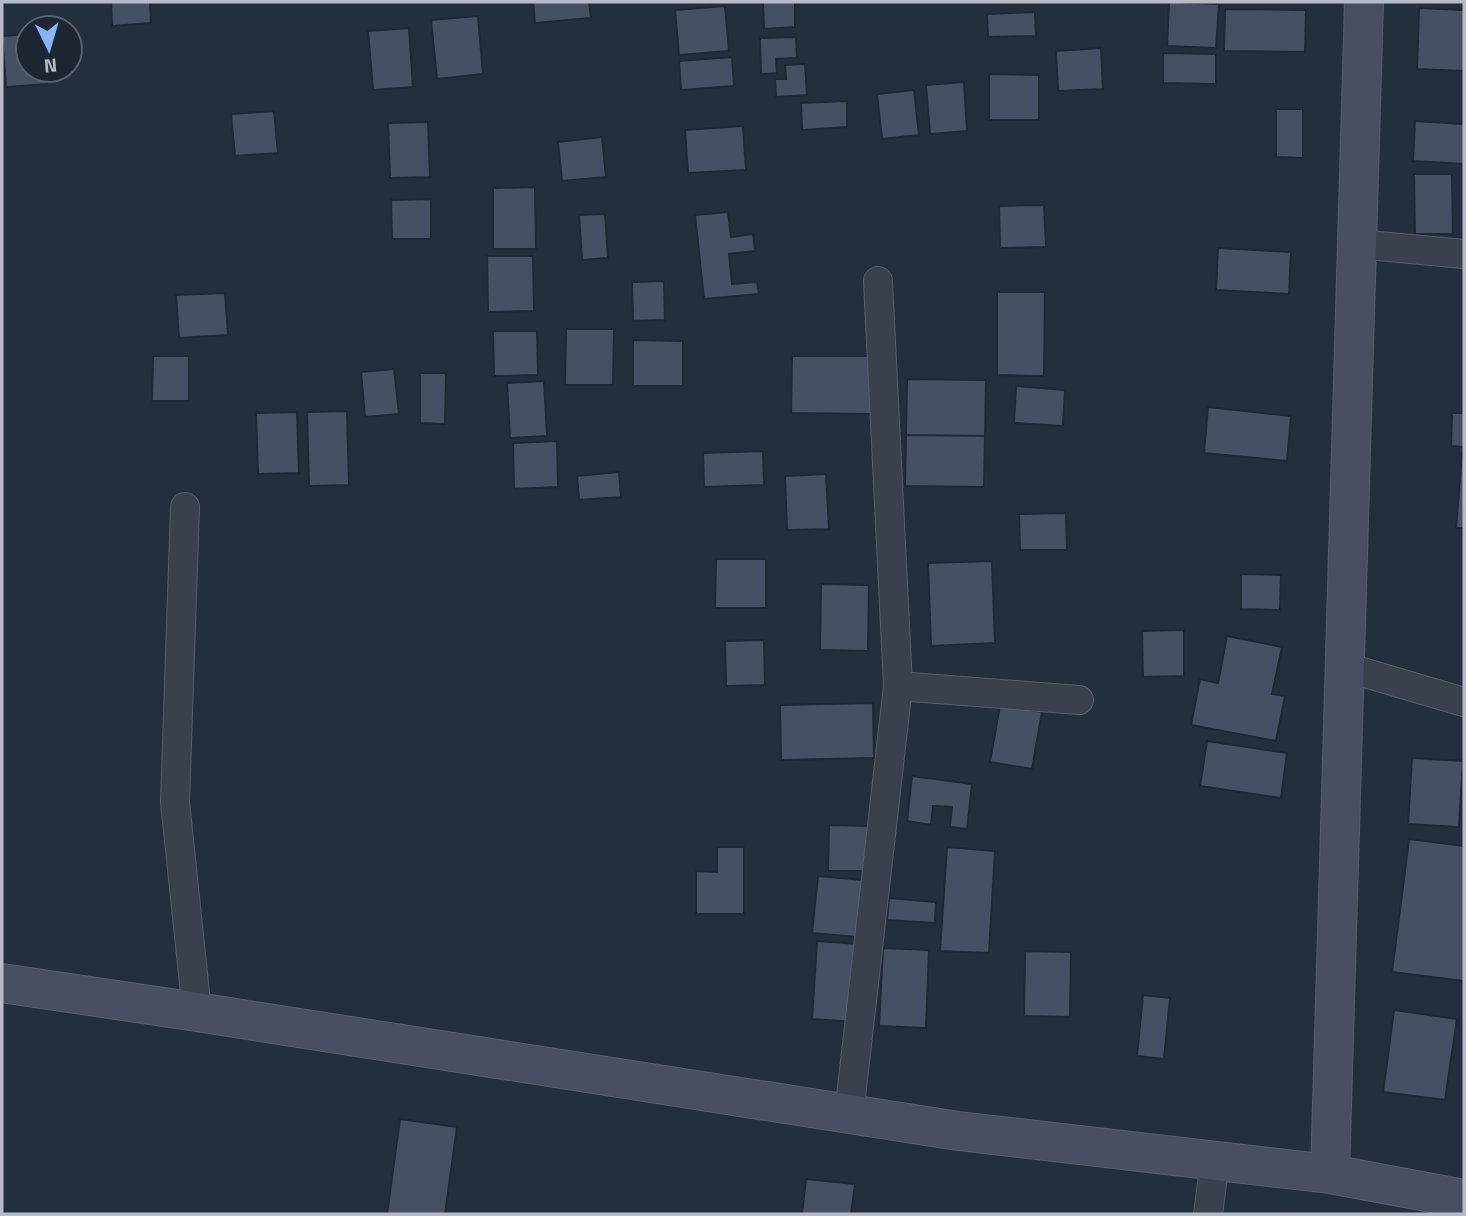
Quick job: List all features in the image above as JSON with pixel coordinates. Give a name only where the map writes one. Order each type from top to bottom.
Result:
[{"type":"main road","points":[[1330,1174],[1363,2]]},
{"type":"main road","points":[[2,983],[958,1131],[1330,1174],[1464,1199]]},
{"type":"street","points":[[1357,244],[1464,254]]},
{"type":"street","points":[[849,1114],[898,686],[878,281]]},
{"type":"street","points":[[185,507],[175,802],[197,1012]]},
{"type":"street","points":[[1345,667],[1464,702]]},
{"type":"street","points":[[898,686],[1079,700]]},
{"type":"street","points":[[1208,1214],[1215,1161]]},
{"type":"building","points":[[111,2],[150,2],[151,23],[112,26]]},
{"type":"building","points":[[533,2],[589,2],[591,18],[535,23]]},
{"type":"building","points":[[763,2],[795,2],[795,27],[764,29]]},
{"type":"building","points":[[1169,2],[1219,4],[1216,48],[1167,46]]},
{"type":"building","points":[[725,6],[729,51],[679,55],[675,10]]},
{"type":"building","points":[[1419,8],[1464,10],[1464,71],[1417,69]]},
{"type":"building","points":[[1225,9],[1306,10],[1305,52],[1224,51]]},
{"type":"building","points":[[1035,12],[1036,36],[988,37],[987,14]]},
{"type":"building","points":[[478,16],[483,74],[437,79],[431,20]]},
{"type":"building","points":[[409,28],[413,87],[373,90],[368,31]]},
{"type":"building","points":[[14,35],[14,84],[47,84],[6,87],[2,36]]},
{"type":"building","points":[[796,37],[797,58],[776,59],[777,73],[761,74],[760,38]]},
{"type":"building","points":[[1101,48],[1103,89],[1058,91],[1056,51]]},
{"type":"building","points":[[1163,53],[1216,54],[1216,84],[1163,83]]},
{"type":"building","points":[[732,57],[734,86],[681,90],[679,61]]},
{"type":"building","points":[[805,64],[807,95],[776,97],[775,79],[786,79],[785,65]]},
{"type":"building","points":[[989,74],[1039,75],[1039,120],[989,120]]},
{"type":"building","points":[[964,82],[967,131],[930,134],[926,85]]},
{"type":"building","points":[[914,90],[919,135],[882,139],[877,94]]},
{"type":"building","points":[[847,101],[847,127],[802,130],[801,103]]},
{"type":"building","points":[[1276,109],[1303,109],[1303,158],[1276,157]]},
{"type":"building","points":[[274,111],[278,153],[235,156],[231,114]]},
{"type":"building","points":[[1415,121],[1464,124],[1464,164],[1413,161]]},
{"type":"building","points":[[428,122],[430,177],[390,178],[388,123]]},
{"type":"building","points":[[743,126],[746,170],[688,173],[685,130]]},
{"type":"building","points":[[602,137],[606,177],[562,181],[558,142]]},
{"type":"building","points":[[1414,174],[1452,174],[1453,234],[1415,234]]},
{"type":"building","points":[[535,187],[536,249],[493,249],[493,188]]},
{"type":"building","points":[[431,199],[431,239],[392,239],[391,200]]},
{"type":"building","points":[[1044,205],[1046,247],[1000,248],[999,206]]},
{"type":"building","points":[[728,212],[731,237],[753,234],[755,251],[729,254],[732,284],[757,282],[759,294],[704,299],[695,215]]},
{"type":"building","points":[[605,214],[608,258],[582,260],[579,215]]},
{"type":"building","points":[[1218,248],[1291,252],[1289,294],[1216,290]]},
{"type":"building","points":[[487,256],[533,256],[534,311],[488,312]]},
{"type":"building","points":[[664,281],[665,320],[633,321],[632,282]]},
{"type":"building","points":[[997,292],[1045,292],[1044,376],[997,375]]},
{"type":"building","points":[[225,293],[228,335],[179,338],[176,295]]},
{"type":"building","points":[[566,329],[614,329],[613,385],[565,385]]},
{"type":"building","points":[[493,331],[537,331],[538,375],[494,376]]},
{"type":"building","points":[[633,340],[683,341],[683,386],[633,386]]},
{"type":"building","points":[[153,356],[189,356],[189,401],[152,401]]},
{"type":"building","points":[[792,356],[872,356],[872,414],[791,413]]},
{"type":"building","points":[[394,369],[399,414],[365,417],[361,372]]},
{"type":"building","points":[[420,373],[446,373],[445,424],[420,423]]},
{"type":"building","points":[[907,379],[986,380],[985,436],[906,435]]},
{"type":"building","points":[[544,381],[547,436],[510,438],[507,383]]},
{"type":"building","points":[[1016,386],[1065,390],[1063,426],[1014,423]]},
{"type":"building","points":[[1208,407],[1291,416],[1287,461],[1204,453]]},
{"type":"building","points":[[347,411],[349,485],[309,486],[307,412]]},
{"type":"building","points":[[297,412],[299,473],[258,474],[256,413]]},
{"type":"building","points":[[1452,413],[1464,413],[1464,447],[1451,446]]},
{"type":"building","points":[[906,435],[985,436],[984,487],[905,486]]},
{"type":"building","points":[[557,441],[558,487],[514,489],[513,443]]},
{"type":"building","points":[[763,451],[764,485],[704,487],[703,453]]},
{"type":"building","points":[[1462,453],[1464,528],[1456,528]]},
{"type":"building","points":[[619,472],[621,497],[579,500],[577,476]]},
{"type":"building","points":[[826,474],[829,529],[787,530],[785,476]]},
{"type":"building","points":[[1066,513],[1067,550],[1020,550],[1019,514]]},
{"type":"building","points":[[716,559],[766,559],[766,608],[715,608]]},
{"type":"building","points":[[992,561],[995,643],[931,646],[928,563]]},
{"type":"building","points":[[1241,574],[1281,575],[1280,610],[1241,609]]},
{"type":"building","points":[[821,584],[869,585],[868,651],[820,650]]},
{"type":"building","points":[[1184,630],[1184,676],[1143,677],[1142,631]]},
{"type":"building","points":[[1227,636],[1282,647],[1272,694],[1285,696],[1276,741],[1191,725],[1200,679],[1218,683]]},
{"type":"building","points":[[764,640],[765,685],[726,686],[725,641]]},
{"type":"building","points":[[873,703],[874,758],[781,760],[780,705]]},
{"type":"building","points":[[1000,705],[1042,712],[1032,769],[990,762]]},
{"type":"building","points":[[1207,741],[1287,753],[1281,798],[1200,786]]},
{"type":"building","points":[[1412,758],[1463,761],[1459,827],[1408,824]]},
{"type":"building","points":[[912,776],[972,784],[967,829],[950,827],[952,807],[933,806],[931,825],[907,821]]},
{"type":"building","points":[[829,825],[872,826],[871,871],[828,871]]},
{"type":"building","points":[[1409,839],[1464,846],[1464,981],[1392,972]]},
{"type":"building","points":[[717,847],[744,847],[744,914],[696,914],[696,871],[717,872]]},
{"type":"building","points":[[947,847],[995,851],[989,953],[940,951]]},
{"type":"building","points":[[818,876],[863,880],[857,937],[812,933]]},
{"type":"building","points":[[889,898],[936,902],[935,923],[887,920]]},
{"type":"building","points":[[817,941],[859,944],[854,1022],[812,1019]]},
{"type":"building","points":[[883,948],[929,950],[926,1028],[879,1026]]},
{"type":"building","points":[[1025,951],[1071,952],[1070,1017],[1024,1016]]},
{"type":"building","points":[[1143,995],[1170,998],[1164,1059],[1137,1056]]},
{"type":"building","points":[[1394,1010],[1457,1019],[1445,1100],[1383,1092]]},
{"type":"building","points":[[400,1119],[457,1127],[445,1214],[387,1214]]},
{"type":"building","points":[[806,1179],[855,1184],[851,1214],[802,1214]]}]
